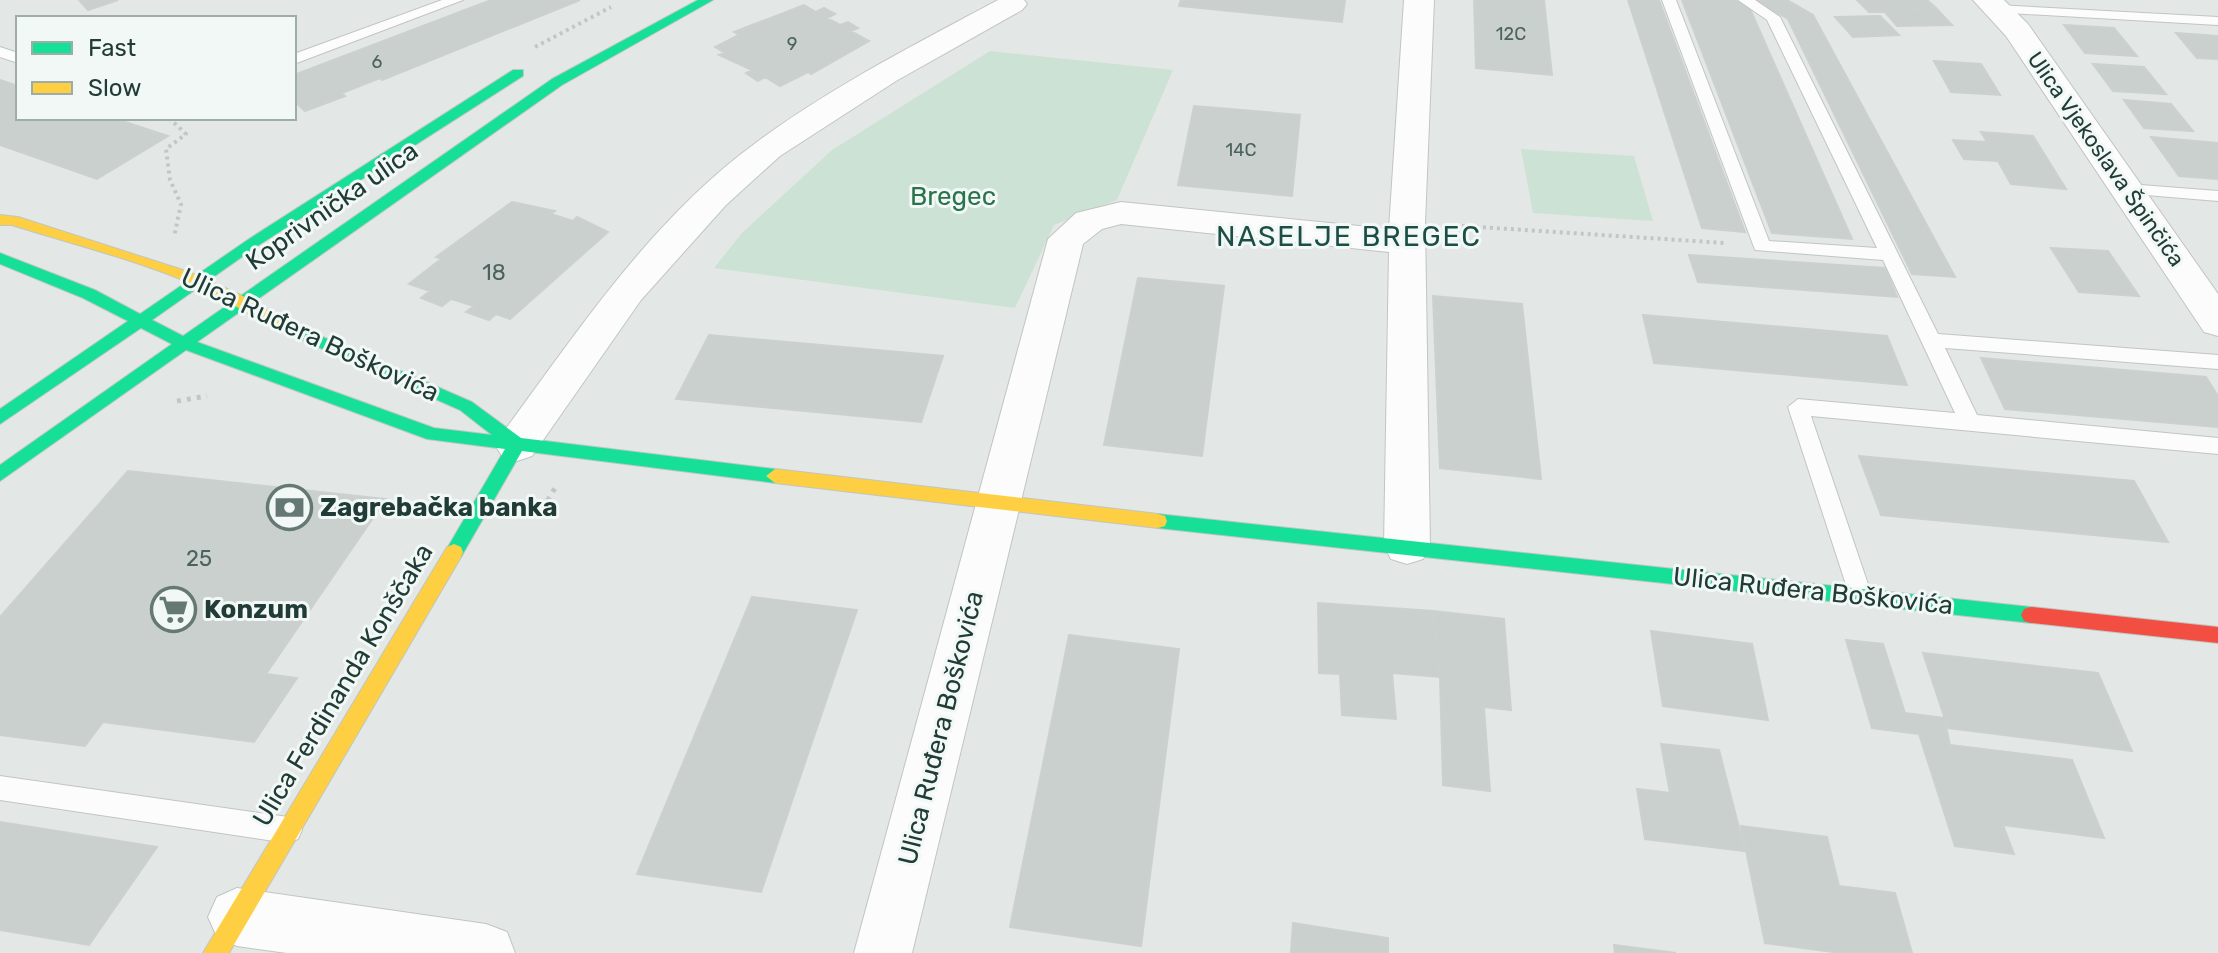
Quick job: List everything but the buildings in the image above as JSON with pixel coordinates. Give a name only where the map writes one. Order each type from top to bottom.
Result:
[{"type":"street","name":"Koprivnička ulica","points":[[0,474],[557,82],[707,0]]},
{"type":"street","points":[[1407,546],[1407,232],[1419,0]]},
{"type":"street","points":[[517,445],[627,291],[714,197],[746,168],[768,149],[885,74],[1012,4]]},
{"type":"street","name":"Ulica Vjekoslava Špinčića","points":[[1993,4],[2017,30],[2218,323]]},
{"type":"street","name":"Koprivnička ulica","points":[[0,418],[199,281],[535,63]]},
{"type":"street","name":"Ulica Ruđera Boškovića","points":[[883,953],[1066,239],[1089,221],[1121,213],[1407,232]]},
{"type":"street","name":"Ulica Ruđera Boškovića","points":[[0,220],[13,220],[199,281],[244,300],[288,329],[466,406],[517,445]]},
{"type":"street","name":"Ulica Ruđera Boškovića","points":[[0,258],[89,294],[183,343],[433,434],[999,504],[2218,635]]},
{"type":"street","name":"Ulica Ferdinanda Konščaka","points":[[226,935],[517,445]]},
{"type":"street","points":[[226,935],[486,953]]},
{"type":"lane","points":[[296,58],[456,0]]},
{"type":"lane","points":[[1669,0],[1762,246],[1889,255]]},
{"type":"lane","points":[[1745,0],[1773,17],[1970,422]]},
{"type":"lane","points":[[1993,4],[2218,21]]},
{"type":"lane","points":[[2128,189],[2218,196]]},
{"type":"lane","points":[[1931,340],[2218,362]]},
{"type":"lane","points":[[1860,596],[1798,407],[2218,446]]},
{"type":"lane","points":[[0,788],[288,830]]},
{"type":"path","points":[[171,120],[186,134],[166,149],[170,180],[181,204],[173,242]]},
{"type":"path","points":[[1407,232],[1762,246]]},
{"type":"green space","name":"Bregec","points":[[990,51],[1173,70],[1117,200],[1054,225],[1015,308],[714,268],[742,233],[832,150]]},
{"type":"green space","points":[[1521,149],[1634,156],[1653,221],[1533,213]]},
{"type":"traffic: fast","points":[[0,474],[482,132],[557,82],[707,0]]},
{"type":"traffic: fast","points":[[0,418],[254,242],[518,73]]},
{"type":"traffic: fast","points":[[0,258],[89,294],[183,343],[433,434],[775,476]]},
{"type":"traffic: fast","points":[[279,323],[466,406],[515,443]]},
{"type":"traffic: fast","points":[[454,552],[517,445]]},
{"type":"traffic: fast","points":[[1158,521],[2031,615]]},
{"type":"traffic: slow","points":[[0,220],[13,220],[184,275],[249,305],[279,323]]},
{"type":"traffic: slow","points":[[775,476],[1158,521]]},
{"type":"traffic: slow","points":[[215,953],[454,552]]},
{"type":"traffic: jam","points":[[2031,615],[2218,635]]},
{"type":"place","name":"Zagrebačka banka","points":[[289,507]]},
{"type":"place","name":"Konzum","points":[[173,609]]},
{"type":"district","name":"NASELJE BREGEC","points":[[1349,236]]}]
